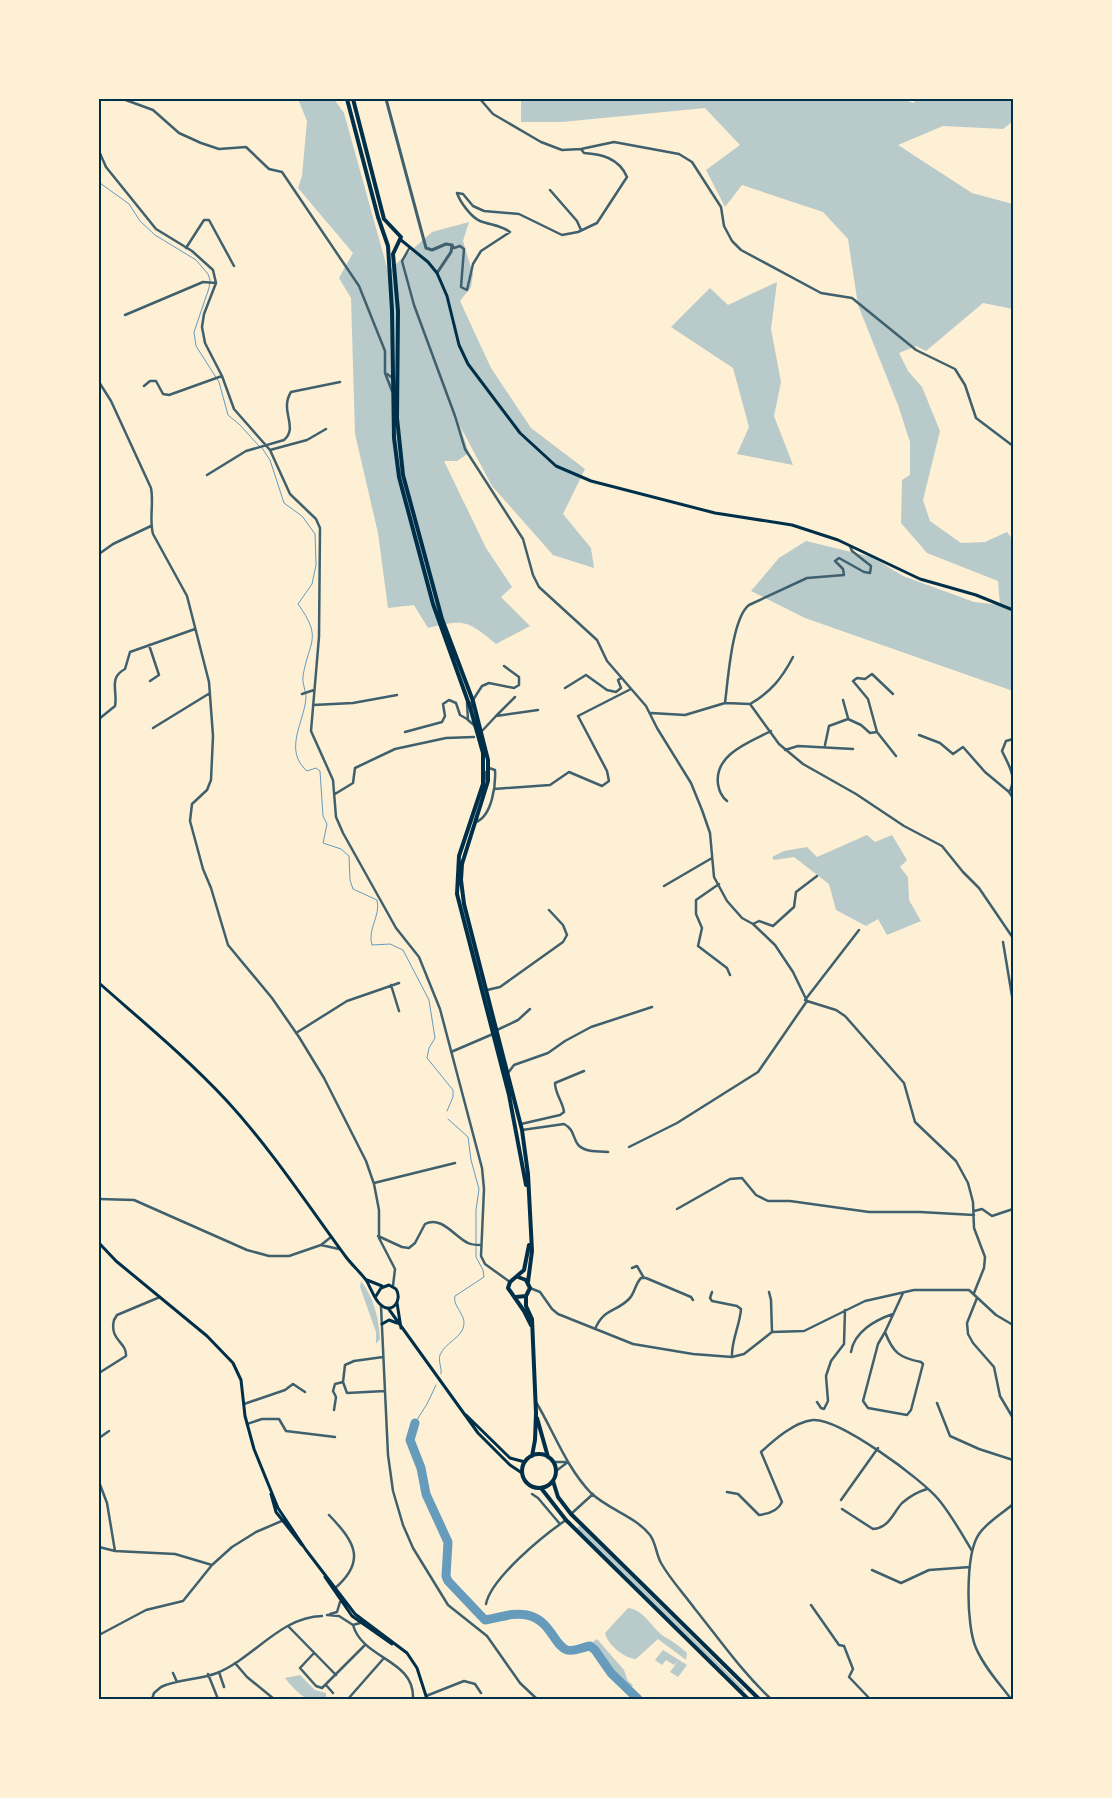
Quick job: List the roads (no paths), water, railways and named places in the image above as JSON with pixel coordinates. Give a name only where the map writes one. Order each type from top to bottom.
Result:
[{"type":"main road","points":[[347,99],[378,217],[385,235],[384,241],[388,246],[392,310],[392,391],[396,457],[404,499],[433,604],[482,746],[483,784],[459,856],[456,882],[461,912],[483,994],[508,1072],[522,1130],[530,1218],[532,1264],[528,1282],[530,1288],[526,1296],[532,1327],[534,1398],[536,1414],[548,1457],[553,1462],[556,1471],[553,1481],[558,1497],[571,1514],[759,1699]]},
{"type":"main road","points":[[354,99],[384,219],[393,231],[400,235],[394,254],[397,282],[397,398],[402,465],[416,529],[442,619],[482,730],[488,768],[488,781],[463,858],[461,880],[464,904],[486,990],[516,1124],[528,1197]]},
{"type":"main road","points":[[385,235],[393,231]]},
{"type":"main road","points":[[388,246],[398,243],[409,246],[437,273],[446,296],[459,345],[468,364],[520,433],[546,460],[572,474],[606,485],[715,514],[771,520],[792,525],[850,545],[920,579],[976,595],[1013,610]]},
{"type":"main road","points":[[99,983],[227,1101],[270,1153],[341,1250],[366,1280],[381,1306],[388,1308],[465,1415],[491,1447],[510,1465],[522,1473],[531,1486],[541,1488],[566,1520],[748,1699]]},
{"type":"main road","points":[[530,1238],[526,1266],[518,1277],[510,1282],[509,1291],[515,1297],[532,1327]]},
{"type":"main road","points":[[99,1242],[116,1261],[160,1296],[228,1357],[238,1371],[247,1424],[270,1488],[284,1520],[321,1571],[340,1602],[360,1623],[401,1649]]},
{"type":"main road","points":[[518,1277],[528,1282]]},
{"type":"main road","points":[[366,1280],[383,1286],[392,1286],[399,1294],[397,1303],[401,1328]]},
{"type":"main road","points":[[376,1296],[383,1286]]},
{"type":"main road","points":[[515,1297],[526,1296]]},
{"type":"main road","points":[[388,1308],[397,1303]]},
{"type":"main road","points":[[382,1324],[389,1320],[398,1323]]},
{"type":"main road","points":[[522,1473],[525,1462],[532,1456],[536,1414]]},
{"type":"main road","points":[[465,1415],[510,1458],[525,1462]]},
{"type":"main road","points":[[532,1456],[548,1457]]},
{"type":"main road","points":[[541,1488],[553,1481]]},
{"type":"main road","points":[[333,1589],[355,1614],[401,1649],[417,1668],[427,1698]]},
{"type":"street","points":[[123,99],[153,110],[190,139],[219,149],[246,147],[269,170],[282,172],[359,286],[385,351],[385,373],[392,380],[397,398]]},
{"type":"street","points":[[136,104],[138,99]]},
{"type":"street","points":[[386,99],[426,248],[432,250],[446,244],[452,245],[454,248],[460,246],[464,249],[461,287],[468,290],[473,264],[482,252],[510,232],[505,227],[478,220],[459,199],[457,193],[463,194],[473,206],[484,211],[519,214],[562,236],[582,230],[601,218],[627,177],[606,156],[584,153],[581,149]]},
{"type":"street","points":[[480,99],[493,114],[541,142],[562,150],[581,149],[614,142],[679,154],[695,166],[721,207],[724,226],[732,241],[740,250],[821,293],[852,298],[916,350],[955,369],[965,384],[976,418],[1013,446]]},
{"type":"street","points":[[99,151],[106,167],[156,229],[192,251],[213,270],[214,283],[204,314],[203,336],[218,377],[234,409],[270,450],[290,494],[316,519],[320,528],[319,637],[311,731],[332,780],[336,817],[343,834],[396,928],[419,957],[440,1009],[482,1168],[484,1189],[481,1256],[485,1264],[510,1282]]},
{"type":"street","points":[[550,190],[582,230]]},
{"type":"street","points":[[186,248],[204,220],[209,220],[234,266]]},
{"type":"street","points":[[437,273],[451,252],[452,245]]},
{"type":"street","points":[[409,246],[402,261],[414,305],[455,416],[465,449],[523,539],[532,575],[539,587],[597,640],[607,661],[650,713],[656,728],[696,795],[710,834],[714,877],[727,900],[742,918],[753,924],[775,945],[788,964],[807,1001],[836,1010],[845,1016],[901,1079],[907,1090],[912,1117],[918,1127],[959,1165],[971,1192],[974,1228],[984,1250],[985,1263],[974,1293]]},
{"type":"street","points":[[125,316],[208,282],[214,283]]},
{"type":"street","points":[[392,380],[398,364]]},
{"type":"street","points":[[385,373],[392,380]]},
{"type":"street","points":[[144,386],[150,381],[156,381],[163,394],[169,395],[218,377]]},
{"type":"street","points":[[99,382],[111,401],[151,488],[153,499],[151,526],[187,596],[210,693],[213,764],[207,790],[192,804],[190,821],[194,840],[228,945],[272,998],[296,1033],[324,1078],[350,1127],[374,1183],[379,1210],[378,1236],[395,1269],[392,1286]]},
{"type":"street","points":[[206,475],[246,451],[284,440],[291,430],[286,409],[291,392],[340,382]]},
{"type":"street","points":[[270,450],[307,440],[326,428]]},
{"type":"street","points":[[99,554],[113,544],[151,526]]},
{"type":"street","points":[[725,703],[733,651],[742,611],[749,605],[800,580],[844,575],[843,569],[835,561],[839,558],[864,572],[870,573],[871,566],[852,551],[850,545]]},
{"type":"street","points":[[99,719],[115,706],[114,679],[118,673],[125,669],[130,652],[195,629]]},
{"type":"street","points":[[149,645],[159,675],[150,681]]},
{"type":"street","points":[[650,713],[684,715],[725,703],[750,704],[771,690],[779,681],[793,657]]},
{"type":"street","points":[[482,746],[482,730],[473,717],[472,701],[482,686],[489,683],[514,688],[519,685],[519,678],[504,666]]},
{"type":"street","points":[[458,674],[469,699],[472,701]]},
{"type":"street","points":[[893,694],[872,674],[865,679],[857,678],[853,681],[868,700],[877,732],[896,756]]},
{"type":"street","points":[[565,688],[586,675],[607,690],[616,692],[621,688],[618,680],[621,678]]},
{"type":"street","points":[[494,789],[550,784],[569,772],[602,786],[606,785],[609,781],[607,771],[578,716],[631,688]]},
{"type":"street","points":[[302,694],[314,690]]},
{"type":"street","points":[[153,728],[210,693]]},
{"type":"street","points":[[313,705],[361,702],[397,696]]},
{"type":"street","points":[[466,696],[467,719]]},
{"type":"street","points":[[482,730],[515,696]]},
{"type":"street","points":[[405,732],[442,722],[445,716],[442,704],[449,700],[456,703],[460,715],[476,726]]},
{"type":"street","points":[[843,700],[848,719]]},
{"type":"street","points":[[750,704],[785,750],[803,764],[856,794],[904,826],[942,846],[963,872],[980,888],[1013,938]]},
{"type":"street","points":[[496,716],[538,710]]},
{"type":"street","points":[[825,746],[829,726],[848,719],[861,724],[870,733],[877,732]]},
{"type":"street","points":[[727,801],[720,794],[718,786],[721,765],[732,752],[771,731]]},
{"type":"street","points":[[919,735],[940,744],[953,754],[963,747],[985,772],[1009,792],[1013,798]]},
{"type":"street","points":[[335,794],[353,783],[355,768],[395,749],[446,738],[474,737]]},
{"type":"street","points":[[1009,792],[1012,787],[1012,775],[1002,751],[1006,741],[1012,738]]},
{"type":"street","points":[[785,750],[798,746],[853,749]]},
{"type":"street","points":[[483,753],[488,768],[483,784]]},
{"type":"street","points":[[474,823],[485,816],[494,789],[495,770],[488,768]]},
{"type":"street","points":[[664,886],[712,858]]},
{"type":"street","points":[[753,924],[759,921],[773,926],[794,907],[796,892],[817,876]]},
{"type":"street","points":[[719,884],[696,900],[696,914],[702,928],[697,943],[698,946],[727,968],[730,975]]},
{"type":"street","points":[[483,994],[486,990],[500,987],[563,942],[567,935],[563,925],[549,910]]},
{"type":"street","points":[[629,1147],[677,1123],[758,1072],[859,930]]},
{"type":"street","points":[[1003,942],[1013,1002]]},
{"type":"street","points":[[296,1033],[347,1001],[399,983]]},
{"type":"street","points":[[391,986],[400,1011]]},
{"type":"street","points":[[508,1072],[514,1065],[548,1053],[591,1027],[652,1007]]},
{"type":"street","points":[[451,1052],[518,1020],[530,1009]]},
{"type":"street","points":[[521,1124],[560,1115],[564,1112],[555,1089],[556,1083],[584,1071]]},
{"type":"street","points":[[522,1130],[564,1124],[568,1126],[576,1144],[581,1148],[590,1152],[608,1152]]},
{"type":"street","points":[[374,1183],[455,1163]]},
{"type":"street","points":[[677,1209],[730,1179],[742,1178],[756,1194],[768,1201],[790,1201],[869,1212],[974,1215]]},
{"type":"street","points":[[99,1200],[134,1200],[247,1250],[275,1257],[286,1257],[321,1245],[332,1237]]},
{"type":"street","points":[[974,1211],[982,1209],[992,1216],[1013,1209]]},
{"type":"street","points":[[378,1236],[402,1247],[409,1248],[415,1243],[423,1226],[430,1222],[448,1228],[470,1244],[481,1245]]},
{"type":"street","points":[[384,1247],[388,1241]]},
{"type":"street","points":[[321,1245],[341,1250]]},
{"type":"street","points":[[632,1268],[638,1266],[644,1278],[690,1297],[693,1300]]},
{"type":"street","points":[[595,1329],[600,1318],[627,1301],[638,1282],[644,1278]]},
{"type":"street","points":[[530,1288],[540,1292],[554,1312],[626,1342],[650,1348],[732,1357],[744,1354],[772,1332],[804,1331],[865,1301],[914,1290],[960,1288],[969,1290],[998,1316],[1013,1325]]},
{"type":"street","points":[[712,1292],[710,1298],[712,1301],[737,1306],[741,1309],[740,1322],[732,1348],[732,1357]]},
{"type":"street","points":[[769,1292],[772,1332]]},
{"type":"street","points":[[885,1332],[888,1340],[900,1356],[923,1364],[912,1410],[907,1415],[868,1408],[863,1401],[878,1344],[903,1293]]},
{"type":"street","points":[[99,1373],[126,1356],[125,1349],[115,1338],[114,1320],[118,1315],[160,1296]]},
{"type":"street","points":[[977,1298],[967,1323],[968,1334],[973,1343],[994,1367],[1000,1396],[1013,1418]]},
{"type":"street","points":[[381,1306],[388,1455],[393,1491],[403,1525],[413,1548],[448,1605],[487,1636],[520,1683],[537,1699]]},
{"type":"street","points":[[817,1402],[820,1408],[824,1409],[828,1402],[826,1376],[831,1361],[844,1344],[845,1310]]},
{"type":"street","points":[[851,1352],[852,1342],[859,1334],[880,1318],[894,1313]]},
{"type":"street","points":[[383,1357],[354,1361],[345,1365],[343,1382],[347,1393],[385,1391]]},
{"type":"street","points":[[334,1410],[336,1397],[333,1391],[335,1384],[343,1382]]},
{"type":"street","points":[[244,1404],[285,1390],[293,1384],[305,1392]]},
{"type":"street","points":[[534,1398],[568,1462],[593,1494],[616,1512],[639,1524],[650,1535],[661,1563],[747,1676],[771,1699]]},
{"type":"street","points":[[938,1403],[950,1436],[979,1449],[1013,1460]]},
{"type":"street","points":[[247,1424],[262,1420],[279,1419],[286,1431],[335,1437]]},
{"type":"street","points":[[727,1492],[738,1494],[759,1515],[767,1514],[781,1504],[761,1452],[779,1436],[812,1420],[820,1420],[878,1448],[938,1498],[972,1551]]},
{"type":"street","points":[[99,1438],[109,1431]]},
{"type":"street","points":[[841,1500],[878,1448]]},
{"type":"street","points":[[553,1462],[568,1462]]},
{"type":"street","points":[[556,1471],[568,1462]]},
{"type":"street","points":[[99,1482],[106,1502],[115,1551]]},
{"type":"street","points":[[842,1509],[867,1525],[879,1528],[892,1519],[896,1510],[912,1494],[927,1489]]},
{"type":"street","points":[[532,1494],[536,1496],[560,1524]]},
{"type":"street","points":[[571,1514],[593,1494]]},
{"type":"street","points":[[1011,1699],[986,1667],[974,1642],[970,1600],[970,1567],[972,1551],[982,1530],[1013,1504]]},
{"type":"street","points":[[329,1515],[352,1540],[354,1553],[347,1578],[333,1589]]},
{"type":"street","points":[[99,1635],[146,1610],[184,1600],[212,1565],[244,1539],[284,1520]]},
{"type":"street","points":[[486,1604],[488,1596],[516,1562],[566,1520]]},
{"type":"street","points":[[99,1547],[115,1551],[175,1554],[212,1565]]},
{"type":"street","points":[[872,1570],[901,1583],[929,1570],[970,1567]]},
{"type":"street","points":[[340,1602],[337,1612],[327,1615],[339,1616],[353,1625],[355,1633],[365,1645],[394,1663],[406,1675],[412,1685],[413,1699]]},
{"type":"street","points":[[811,1605],[839,1645],[844,1646],[853,1669],[849,1677],[870,1699]]},
{"type":"street","points":[[152,1699],[154,1693],[161,1687],[219,1672],[288,1626],[307,1618],[322,1616]]},
{"type":"street","points":[[353,1625],[360,1623]]},
{"type":"street","points":[[288,1626],[336,1675]]},
{"type":"street","points":[[314,1653],[301,1670],[318,1687],[322,1688],[365,1645]]},
{"type":"street","points":[[348,1699],[384,1658]]},
{"type":"street","points":[[235,1662],[247,1677],[274,1699]]},
{"type":"street","points":[[219,1672],[224,1688]]},
{"type":"street","points":[[173,1673],[177,1682]]},
{"type":"street","points":[[208,1674],[218,1699]]},
{"type":"street","points":[[427,1698],[464,1681],[475,1684],[481,1692]]},
{"type":"street","points":[[326,1685],[333,1693]]},
{"type":"waterway","points":[[99,178],[100,183],[129,204],[140,221],[155,235],[196,260],[208,274],[210,280],[209,288],[194,332],[196,346],[219,382],[228,415],[259,446]]},
{"type":"waterway","points":[[262,448],[270,460],[284,503],[302,516],[315,534],[316,565],[312,584],[298,604],[310,625],[312,640],[303,676],[306,698],[297,736],[296,754],[300,763],[307,771],[316,768],[320,771],[323,816],[327,824],[323,843],[341,849],[349,856],[350,880],[353,889],[377,900],[377,912],[371,933],[372,945],[390,944],[403,950],[429,1000],[435,1038],[429,1048],[427,1058],[453,1090],[453,1097],[447,1111]]},
{"type":"waterway","points":[[441,1374],[440,1355],[461,1333],[464,1324],[463,1317],[455,1303],[455,1296],[484,1277],[483,1270],[476,1257],[476,1210],[479,1189],[471,1160],[468,1137],[448,1119]]},
{"type":"waterway","points":[[415,1423],[436,1385]]},
{"type":"waterway","points":[[415,1423],[410,1440],[421,1468],[426,1494],[448,1542],[446,1576],[448,1581],[485,1620],[511,1615],[527,1615],[542,1622],[559,1644],[567,1650],[576,1650],[590,1646],[611,1673],[638,1699]]}]
